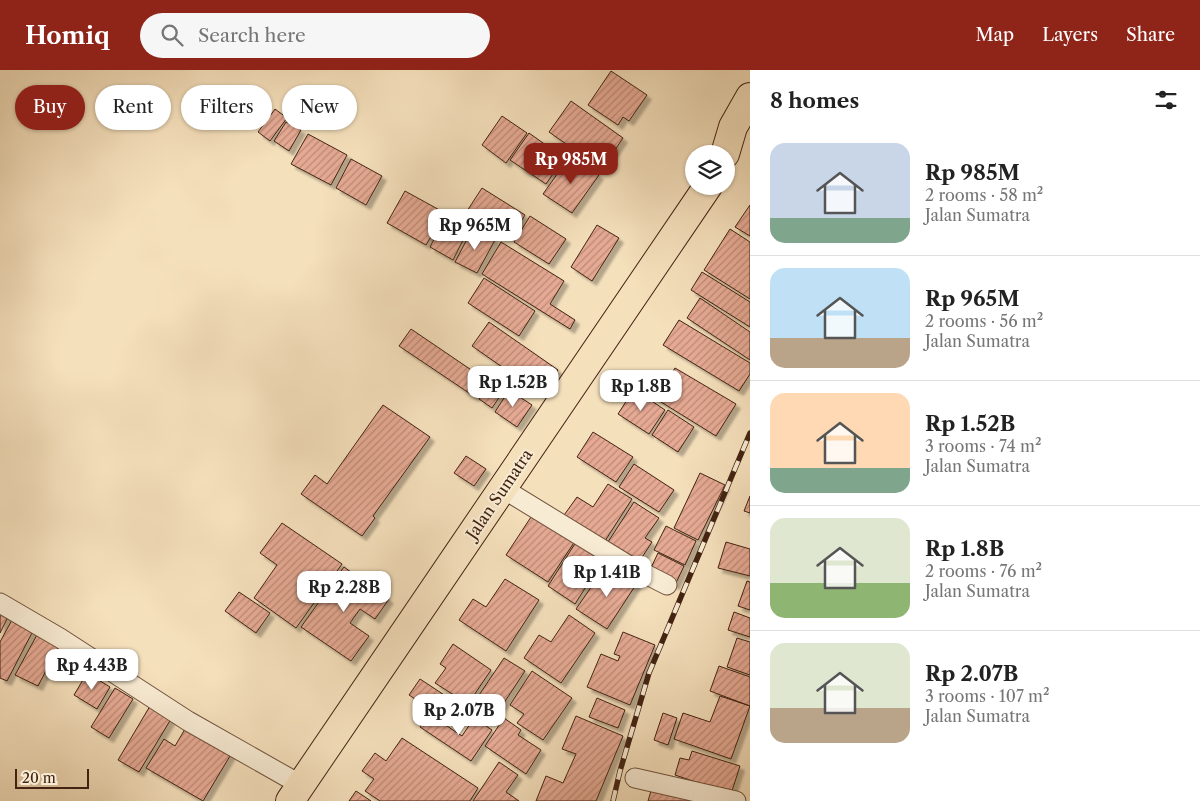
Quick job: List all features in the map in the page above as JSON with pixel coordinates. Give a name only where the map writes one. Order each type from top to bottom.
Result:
[{"type":"highway","points":[[728,145],[733,127],[750,97]]},
{"type":"highway","points":[[735,156],[750,144]]},
{"type":"highway","name":"Jalan Sumatra","points":[[295,793],[702,195]]},
{"type":"street","points":[[502,488],[628,565],[667,585]]},
{"type":"street","points":[[0,603],[60,638],[295,793]]},
{"type":"street","points":[[635,778],[731,800]]},
{"type":"building","points":[[611,71],[647,95],[629,121],[623,117],[618,125],[588,105]]},
{"type":"building","points":[[571,101],[623,138],[602,169],[549,132]]},
{"type":"building","points":[[275,109],[282,114],[282,125],[270,141],[258,132],[259,130],[272,130],[272,113]]},
{"type":"building","points":[[502,116],[527,133],[506,163],[482,145]]},
{"type":"building","points":[[282,128],[282,130],[301,130],[289,151],[274,141]]},
{"type":"building","points":[[529,133],[564,158],[546,184],[510,160]]},
{"type":"building","points":[[308,134],[347,155],[331,185],[291,164]]},
{"type":"building","points":[[570,156],[599,175],[572,213],[543,194]]},
{"type":"building","points":[[351,159],[382,176],[366,205],[336,188]]},
{"type":"building","points":[[482,188],[525,215],[511,238],[467,211]]},
{"type":"building","points":[[405,191],[445,213],[426,245],[387,223]]},
{"type":"building","points":[[750,205],[750,236],[735,227]]},
{"type":"building","points":[[447,214],[470,226],[453,260],[430,247]]},
{"type":"building","points":[[530,216],[566,239],[549,264],[514,242]]},
{"type":"building","points":[[597,225],[619,238],[592,281],[571,267]]},
{"type":"building","points":[[473,228],[495,240],[477,273],[455,262]]},
{"type":"building","points":[[730,229],[750,242],[750,299],[704,270]]},
{"type":"building","points":[[501,242],[564,281],[550,304],[575,320],[570,329],[482,274]]},
{"type":"building","points":[[702,272],[750,302],[750,327],[691,290]]},
{"type":"building","points":[[484,278],[535,311],[519,336],[468,303]]},
{"type":"building","points":[[700,298],[750,332],[750,360],[687,318]]},
{"type":"building","points":[[679,320],[750,363],[750,374],[739,391],[663,345]]},
{"type":"building","points":[[489,322],[558,370],[541,394],[472,346]]},
{"type":"building","points":[[411,329],[486,380],[475,397],[399,346]]},
{"type":"building","points":[[675,368],[736,404],[716,436],[640,389],[647,377],[663,387]]},
{"type":"building","points":[[493,378],[506,387],[492,408],[479,399]]},
{"type":"building","points":[[634,389],[665,410],[649,434],[618,414]]},
{"type":"building","points":[[509,390],[532,405],[517,427],[495,412]]},
{"type":"building","points":[[383,405],[430,437],[373,516],[375,518],[362,536],[301,494],[315,475],[327,484]]},
{"type":"building","points":[[668,410],[694,427],[678,452],[652,435]]},
{"type":"building","points":[[593,432],[633,457],[616,482],[577,457]]},
{"type":"building","points":[[466,456],[486,469],[474,486],[454,473]]},
{"type":"building","points":[[634,464],[674,490],[659,512],[619,487]]},
{"type":"building","points":[[700,473],[725,485],[698,540],[674,528]]},
{"type":"building","points":[[608,484],[632,499],[603,544],[562,518],[577,497],[593,507]]},
{"type":"building","points":[[750,496],[750,513],[744,511]]},
{"type":"building","points":[[634,502],[659,518],[645,538],[652,542],[637,565],[606,545]]},
{"type":"building","points":[[533,514],[575,541],[548,582],[506,555]]},
{"type":"building","points":[[282,523],[342,564],[296,628],[254,598],[277,565],[260,553]]},
{"type":"building","points":[[666,526],[696,541],[685,565],[654,550]]},
{"type":"building","points":[[576,542],[603,560],[575,604],[548,586]]},
{"type":"building","points":[[726,542],[750,549],[750,576],[718,568]]},
{"type":"building","points":[[658,553],[684,566],[675,585],[649,572]]},
{"type":"building","points":[[344,567],[389,599],[375,619],[360,609],[350,623],[369,636],[351,661],[301,627]]},
{"type":"building","points":[[613,568],[637,583],[607,629],[576,609],[596,580],[603,584]]},
{"type":"building","points":[[505,579],[539,600],[506,651],[459,620],[473,599],[486,607]]},
{"type":"building","points":[[747,581],[750,582],[750,610],[738,606]]},
{"type":"building","points":[[239,592],[270,613],[256,633],[225,611]]},
{"type":"building","points":[[0,610],[9,615],[0,633]]},
{"type":"building","points":[[734,612],[750,618],[750,637],[728,630]]},
{"type":"building","points":[[569,615],[595,633],[561,683],[524,658],[539,635],[551,642]]},
{"type":"building","points":[[13,618],[34,629],[7,681],[0,678],[0,642]]},
{"type":"building","points":[[623,632],[655,645],[630,705],[587,687],[601,654],[618,661],[620,656],[614,654]]},
{"type":"building","points":[[38,633],[60,644],[38,686],[15,675]]},
{"type":"building","points":[[737,638],[750,642],[750,675],[727,667]]},
{"type":"building","points":[[453,644],[491,670],[468,704],[435,683],[446,668],[440,664]]},
{"type":"building","points":[[504,658],[525,671],[492,721],[471,707]]},
{"type":"building","points":[[719,666],[750,677],[750,706],[710,691]]},
{"type":"building","points":[[532,671],[572,698],[543,740],[517,723],[524,714],[510,705]]},
{"type":"building","points":[[87,673],[110,687],[97,709],[74,695]]},
{"type":"building","points":[[420,679],[467,710],[456,726],[409,695]]},
{"type":"building","points":[[115,688],[133,699],[109,738],[91,727]]},
{"type":"building","points":[[720,696],[750,706],[731,759],[674,739],[683,713],[710,722]]},
{"type":"building","points":[[597,698],[625,710],[618,728],[589,717]]},
{"type":"building","points":[[150,706],[171,719],[139,772],[118,760]]},
{"type":"building","points":[[663,713],[677,718],[668,745],[654,740]]},
{"type":"building","points":[[429,714],[462,736],[474,718],[492,730],[471,761],[420,727]]},
{"type":"building","points":[[576,716],[623,736],[596,801],[536,801],[546,776],[563,783],[576,754],[562,749]]},
{"type":"building","points":[[504,718],[521,730],[518,735],[541,750],[526,774],[485,746]]},
{"type":"building","points":[[188,724],[233,751],[203,801],[146,768],[164,739],[175,746]]},
{"type":"building","points":[[402,738],[478,788],[470,801],[380,801],[365,791],[374,779],[362,771],[375,753],[386,761]]},
{"type":"building","points":[[692,751],[740,766],[731,794],[675,775],[680,758],[689,760]]},
{"type":"building","points":[[499,762],[518,775],[506,792],[519,801],[473,801]]},
{"type":"building","points":[[653,784],[716,801],[648,801]]},
{"type":"building","points":[[356,791],[371,801],[349,801]]},
{"type":"railway","points":[[613,801],[649,673],[750,433]]}]
